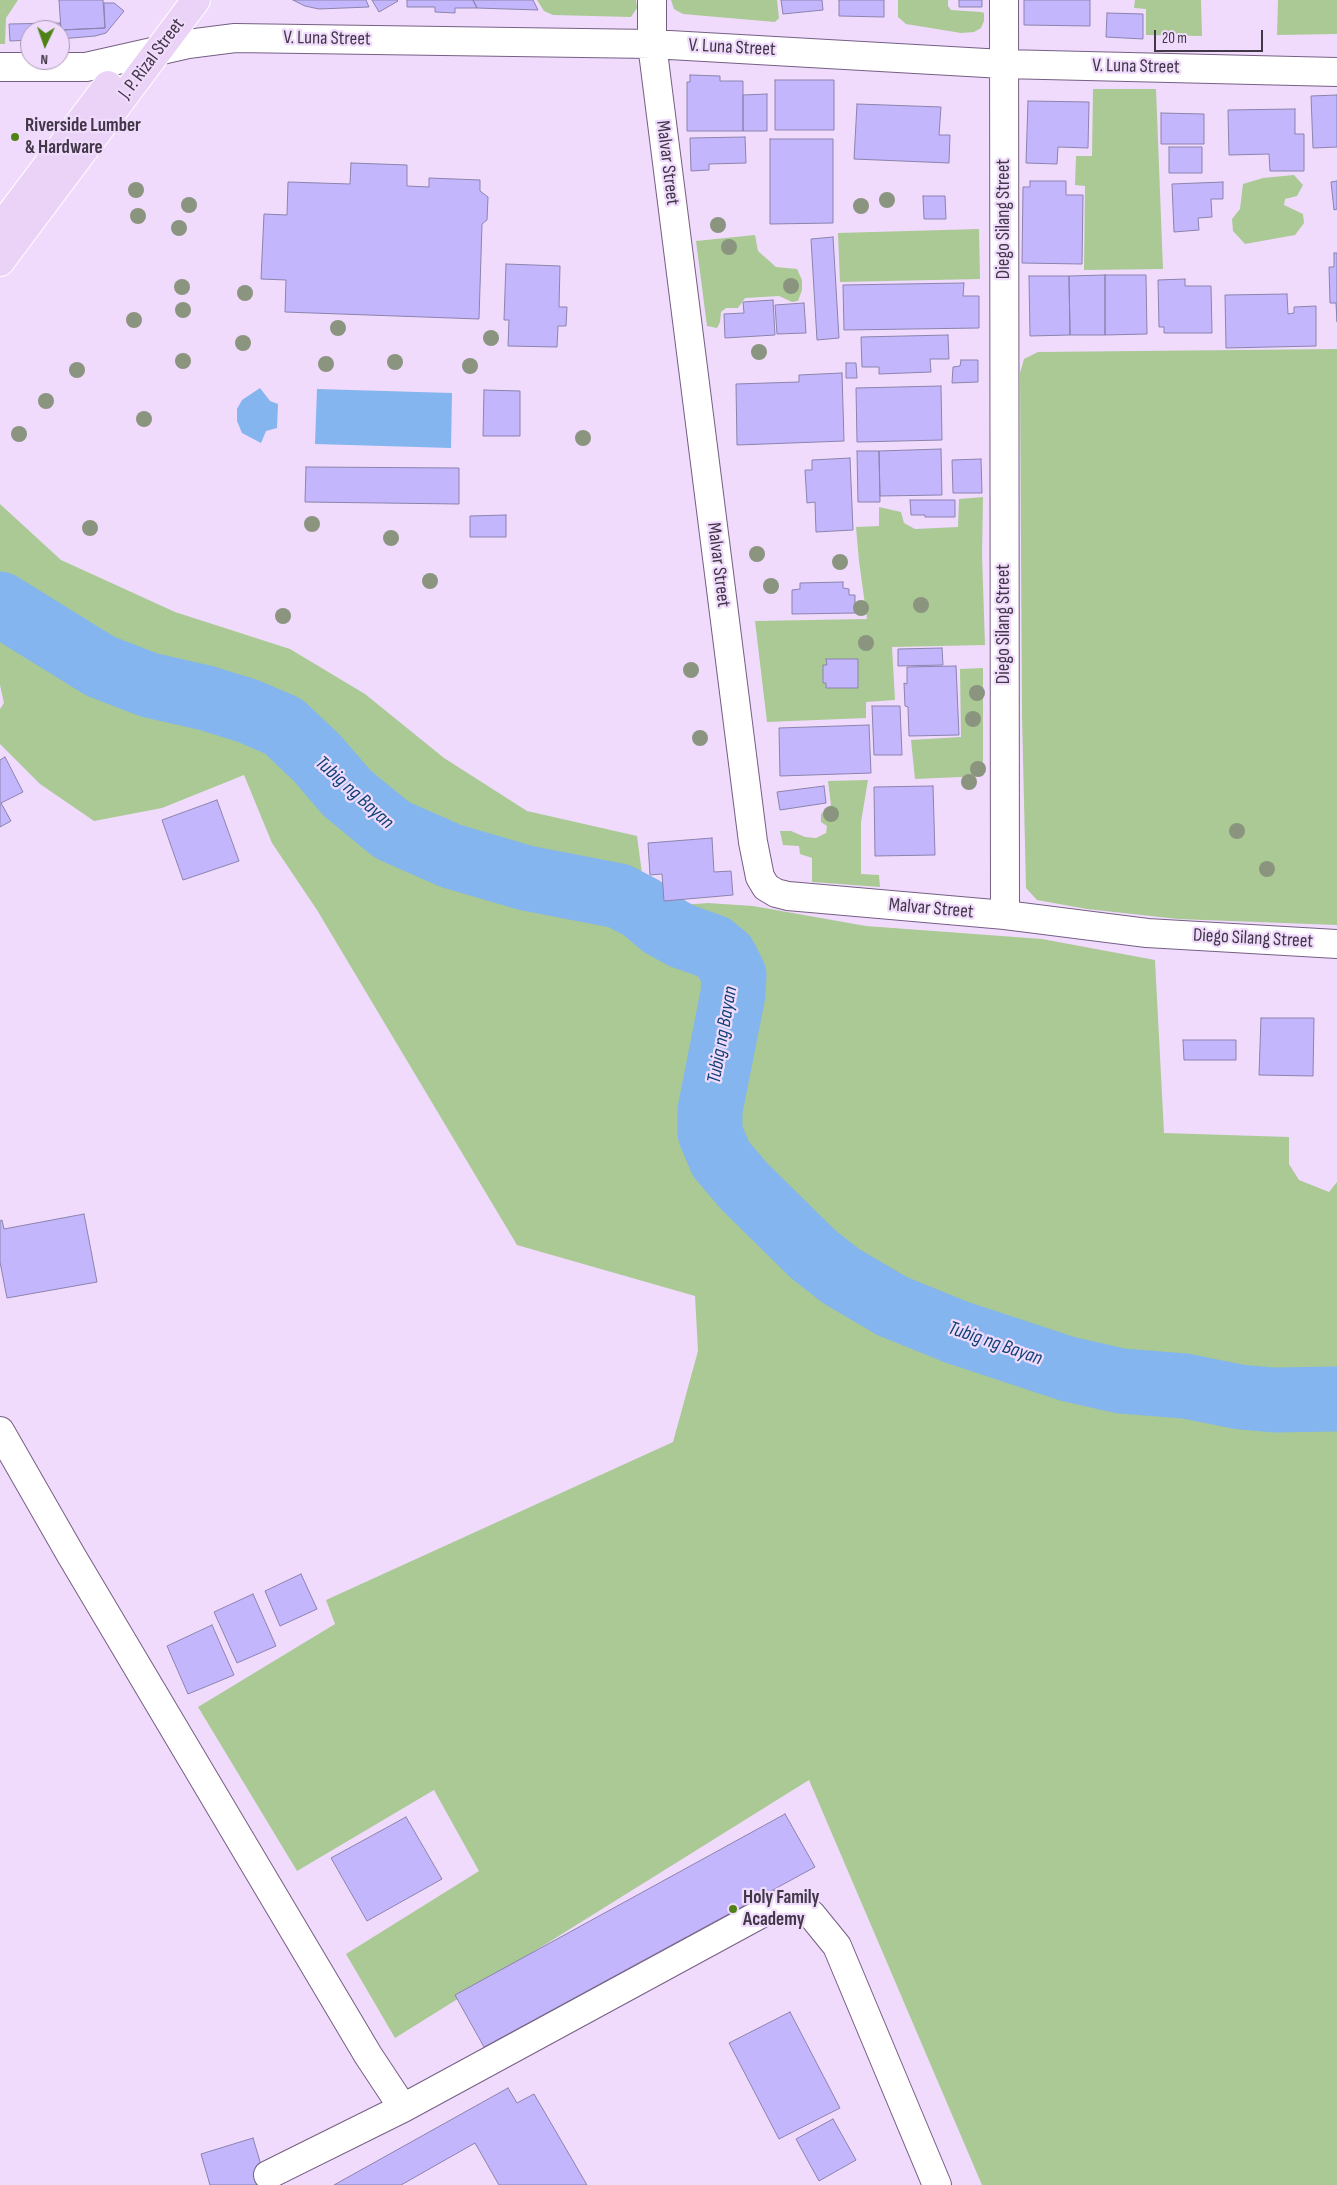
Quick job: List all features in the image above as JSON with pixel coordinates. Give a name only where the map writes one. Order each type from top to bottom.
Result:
[{"type":"main road","name":"J. P. Rizal Street","points":[[0,228],[172,0]]},
{"type":"main road","name":"J. P. Rizal Street","points":[[0,262],[196,0]]},
{"type":"street","name":"Malvar Street","points":[[652,0],[652,44],[753,842],[760,877],[766,887],[776,893],[788,896],[1005,915]]},
{"type":"street","name":"Diego Silang Street","points":[[1004,0],[1005,915],[1146,933],[1337,944]]},
{"type":"street","name":"V. Luna Street","points":[[0,67],[86,67],[157,50],[235,38],[652,44],[1003,64],[1337,72]]},
{"type":"street","points":[[0,1431],[76,1564],[368,2054],[403,2108]]},
{"type":"street","points":[[268,2175],[403,2108],[777,1904],[811,1914],[837,1946],[937,2185]]},
{"type":"green space","points":[[0,0],[18,0],[6,18],[5,44],[0,44]]},
{"type":"green space","points":[[537,0],[636,0],[637,8],[631,17],[553,15],[544,11]]},
{"type":"green space","points":[[671,0],[777,0],[779,18],[775,22],[683,14],[674,9]]},
{"type":"green space","points":[[898,0],[948,0],[948,6],[951,10],[984,13],[984,21],[981,28],[974,32],[961,33],[906,24],[898,17]]},
{"type":"green space","points":[[1135,0],[1201,0],[1202,36],[1146,35],[1146,9],[1134,8]]},
{"type":"green space","points":[[1278,0],[1337,0],[1337,34],[1277,35]]},
{"type":"green space","points":[[1093,89],[1156,89],[1163,269],[1084,270],[1085,186],[1075,185],[1076,156],[1092,156]]},
{"type":"green space","points":[[1294,175],[1303,185],[1297,196],[1285,199],[1284,205],[1303,214],[1304,223],[1295,235],[1245,244],[1233,231],[1232,219],[1240,209],[1243,184],[1263,178]]},
{"type":"green space","points":[[979,229],[980,279],[840,282],[838,233]]},
{"type":"green space","points":[[755,235],[758,251],[776,267],[797,269],[802,280],[802,290],[798,301],[792,302],[779,296],[745,298],[738,308],[726,308],[721,312],[717,328],[707,326],[696,241]]},
{"type":"green space","points":[[1337,349],[1337,925],[1178,919],[1087,909],[1037,900],[1026,888],[1022,715],[1020,373],[1024,359],[1038,352]]},
{"type":"green space","points":[[983,497],[982,555],[985,645],[892,647],[895,700],[866,702],[866,718],[767,722],[755,621],[867,619],[856,527],[879,526],[879,507],[901,512],[904,523],[915,529],[958,527],[959,499]]},
{"type":"green space","points":[[0,504],[61,560],[175,612],[290,649],[365,694],[444,758],[527,811],[637,836],[643,881],[655,881],[658,902],[670,906],[708,903],[753,906],[866,926],[1042,939],[1155,960],[1164,1133],[1289,1137],[1289,1164],[1299,1180],[1329,1192],[1337,1182],[1337,2185],[982,2185],[809,1780],[395,2038],[346,1954],[479,1871],[434,1790],[297,1871],[198,1707],[335,1624],[326,1600],[673,1442],[698,1351],[695,1296],[517,1245],[317,910],[272,843],[244,775],[162,808],[94,821],[40,784],[0,744],[0,709],[4,703],[0,685]]},
{"type":"green space","points":[[983,668],[983,776],[915,779],[911,740],[961,737],[960,669]]},
{"type":"green space","points":[[868,780],[861,822],[861,874],[879,875],[880,887],[812,882],[812,858],[800,854],[799,846],[783,845],[780,831],[791,831],[805,837],[816,838],[826,833],[827,826],[821,822],[821,814],[831,805],[828,781]]},
{"type":"water","points":[[260,388],[270,401],[278,404],[277,428],[266,431],[261,443],[242,433],[237,421],[237,409],[242,400]]},
{"type":"water","points":[[317,389],[452,393],[451,448],[315,444]]},
{"type":"building","points":[[59,0],[103,0],[105,28],[70,30],[70,20],[60,20]]},
{"type":"building","points":[[293,0],[366,0],[369,7],[319,9],[305,6]]},
{"type":"building","points":[[372,0],[397,0],[398,1],[379,12]]},
{"type":"building","points":[[407,0],[473,0],[477,8],[455,8],[455,13],[435,12],[435,7],[407,7]]},
{"type":"building","points":[[473,0],[533,0],[538,10],[477,8]]},
{"type":"building","points":[[781,0],[822,0],[823,10],[783,14]]},
{"type":"building","points":[[839,0],[884,0],[884,17],[839,16]]},
{"type":"building","points":[[959,0],[982,0],[982,7],[959,7]]},
{"type":"building","points":[[1024,0],[1090,0],[1090,26],[1024,25]]},
{"type":"building","points":[[104,3],[114,3],[124,11],[106,33],[70,38],[70,30],[105,28]]},
{"type":"building","points":[[1107,13],[1143,14],[1143,39],[1106,37]]},
{"type":"building","points":[[9,24],[20,24],[20,40],[10,41]]},
{"type":"building","points":[[690,75],[720,76],[720,81],[743,81],[743,131],[687,131],[687,82],[690,82]]},
{"type":"building","points":[[775,80],[834,80],[834,130],[775,130]]},
{"type":"building","points":[[767,94],[767,131],[743,131],[743,95]]},
{"type":"building","points":[[1337,95],[1337,147],[1313,148],[1311,96]]},
{"type":"building","points":[[1028,101],[1089,102],[1088,148],[1058,147],[1057,164],[1026,163]]},
{"type":"building","points":[[857,104],[941,107],[939,135],[950,135],[949,163],[854,159]]},
{"type":"building","points":[[1295,109],[1295,134],[1304,134],[1304,171],[1270,171],[1269,154],[1229,155],[1228,110]]},
{"type":"building","points":[[1161,113],[1204,114],[1204,144],[1161,144]]},
{"type":"building","points":[[745,137],[746,163],[709,164],[709,170],[691,171],[690,138]]},
{"type":"building","points":[[770,139],[833,139],[833,223],[770,224]]},
{"type":"building","points":[[1169,147],[1202,147],[1202,173],[1169,173]]},
{"type":"building","points":[[351,163],[407,165],[407,186],[429,187],[429,178],[480,180],[480,191],[488,197],[487,220],[482,224],[479,319],[285,312],[286,280],[261,279],[264,214],[287,215],[288,182],[350,184]]},
{"type":"building","points":[[1030,181],[1066,181],[1066,195],[1083,195],[1082,264],[1022,263],[1023,187],[1030,187]]},
{"type":"building","points":[[1337,181],[1337,209],[1334,210],[1331,182]]},
{"type":"building","points":[[1223,182],[1223,199],[1211,199],[1212,217],[1198,218],[1199,230],[1174,232],[1172,184]]},
{"type":"building","points":[[923,196],[945,196],[946,219],[924,219]]},
{"type":"building","points":[[833,237],[839,338],[817,340],[811,239]]},
{"type":"building","points":[[1334,253],[1337,253],[1337,322],[1336,303],[1330,303],[1329,267],[1334,267]]},
{"type":"building","points":[[506,264],[560,266],[559,307],[567,307],[566,326],[558,326],[557,347],[508,346],[509,320],[504,320]]},
{"type":"building","points":[[1105,275],[1146,275],[1147,334],[1105,335]]},
{"type":"building","points":[[1105,275],[1105,335],[1070,335],[1069,276]]},
{"type":"building","points":[[1029,276],[1069,276],[1070,335],[1030,336]]},
{"type":"building","points":[[1185,279],[1185,286],[1211,286],[1212,333],[1164,333],[1164,327],[1159,327],[1158,280]]},
{"type":"building","points":[[964,283],[963,296],[979,296],[979,328],[844,330],[843,285]]},
{"type":"building","points":[[1287,294],[1288,314],[1294,313],[1294,307],[1316,306],[1316,346],[1226,348],[1225,295]]},
{"type":"building","points":[[773,300],[775,335],[725,338],[724,314],[744,313],[743,302]]},
{"type":"building","points":[[804,303],[806,333],[777,334],[775,305]]},
{"type":"building","points":[[948,335],[949,359],[930,359],[931,372],[879,374],[879,367],[862,367],[861,337]]},
{"type":"building","points":[[961,360],[978,360],[978,382],[952,383],[953,367],[960,366]]},
{"type":"building","points":[[846,363],[856,363],[857,378],[846,378]]},
{"type":"building","points":[[842,373],[844,441],[737,445],[736,384],[799,382],[799,375]]},
{"type":"building","points":[[941,386],[942,440],[857,442],[856,388]]},
{"type":"building","points":[[484,390],[520,391],[520,436],[483,436]]},
{"type":"building","points":[[941,449],[942,495],[880,496],[879,451]]},
{"type":"building","points":[[857,451],[879,451],[880,502],[858,502]]},
{"type":"building","points":[[850,458],[853,530],[816,532],[815,502],[807,503],[805,470],[812,470],[812,460]]},
{"type":"building","points":[[981,459],[982,493],[953,493],[952,460]]},
{"type":"building","points":[[306,467],[459,468],[459,504],[305,502]]},
{"type":"building","points":[[910,500],[955,500],[955,517],[911,515]]},
{"type":"building","points":[[506,515],[506,537],[470,537],[470,516]]},
{"type":"building","points":[[843,582],[843,588],[849,589],[849,595],[855,595],[855,613],[792,614],[792,590],[800,589],[800,583]]},
{"type":"building","points":[[942,648],[943,665],[898,666],[898,649]]},
{"type":"building","points":[[826,659],[858,659],[858,688],[826,688],[826,683],[823,683],[823,665],[827,665]]},
{"type":"building","points":[[956,666],[959,735],[909,736],[908,707],[905,706],[904,683],[907,684],[907,667]]},
{"type":"building","points":[[872,706],[900,706],[902,755],[874,755]]},
{"type":"building","points":[[869,725],[871,773],[780,776],[779,728]]},
{"type":"building","points":[[5,757],[23,792],[1,803],[11,821],[0,827],[0,760]]},
{"type":"building","points":[[824,786],[826,803],[780,810],[777,792]]},
{"type":"building","points":[[933,786],[935,855],[875,856],[874,787]]},
{"type":"building","points":[[217,800],[239,861],[183,880],[162,820]]},
{"type":"building","points":[[712,838],[714,872],[731,871],[733,895],[664,901],[662,874],[650,875],[648,843]]},
{"type":"building","points":[[1261,1018],[1314,1018],[1313,1076],[1259,1075]]},
{"type":"building","points":[[1183,1040],[1236,1040],[1236,1060],[1184,1060]]},
{"type":"building","points":[[84,1214],[97,1282],[7,1298],[0,1262],[0,1221],[2,1220],[4,1229]]},
{"type":"building","points":[[301,1574],[317,1609],[280,1626],[265,1591]]},
{"type":"building","points":[[253,1594],[276,1646],[237,1663],[214,1612]]},
{"type":"building","points":[[212,1625],[234,1675],[188,1694],[167,1646]]},
{"type":"building","points":[[785,1814],[815,1867],[484,2047],[455,1995]]},
{"type":"building","points":[[406,1817],[442,1879],[367,1921],[331,1858]]},
{"type":"building","points":[[790,2012],[840,2108],[779,2139],[729,2043]]},
{"type":"building","points":[[508,2088],[517,2103],[534,2094],[587,2185],[499,2185],[475,2143],[401,2185],[334,2185]]},
{"type":"building","points":[[833,2119],[856,2160],[819,2181],[796,2139]]},
{"type":"building","points":[[253,2138],[267,2185],[210,2185],[201,2154]]},
{"type":"waterway","name":"Tubig ng Bayan","points":[[0,604],[100,666],[149,685],[206,698],[248,711],[283,726],[317,758],[347,793],[392,830],[451,856],[526,878],[619,896],[642,908],[662,925],[682,936],[713,947],[725,957],[734,975],[733,994],[710,1110],[710,1133],[721,1159],[744,1186],[813,1254],[841,1276],[892,1306],[956,1332],[1068,1369],[1121,1381],[1185,1386],[1240,1397],[1274,1400],[1337,1399]]},
{"type":"place","name":"Riverside Lumber & Hardware","points":[[15,137]]},
{"type":"place","name":"Holy Family Academy","points":[[733,1909]]}]
